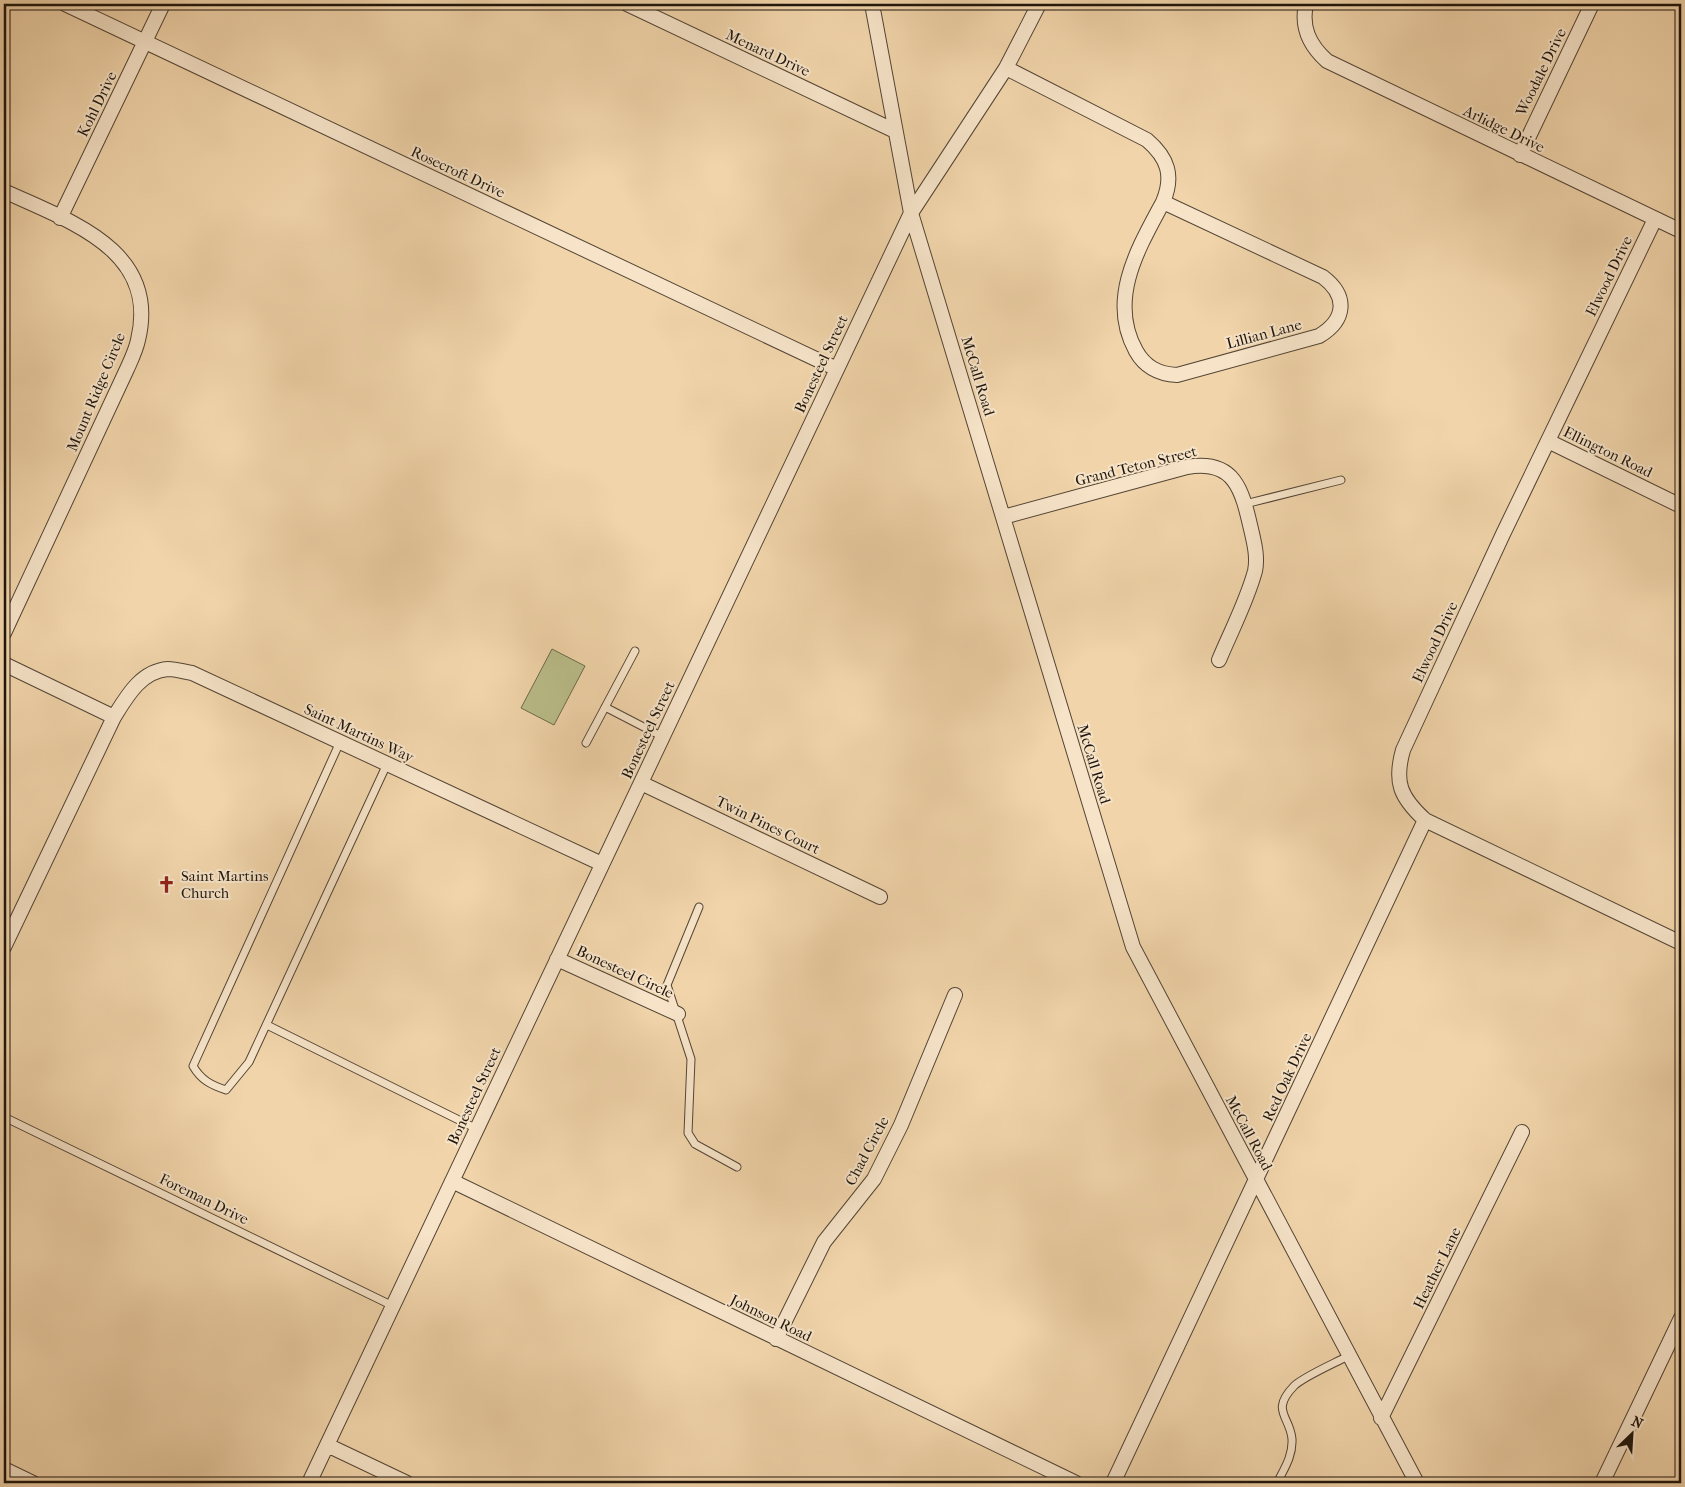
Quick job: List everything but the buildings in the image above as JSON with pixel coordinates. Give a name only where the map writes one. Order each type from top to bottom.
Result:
[{"type":"street","name":"Rosecroft Drive","points":[[65,4],[837,369]]},
{"type":"street","name":"Kohl Drive","points":[[60,218],[163,4]]},
{"type":"street","name":"Menard Drive","points":[[627,4],[895,131]]},
{"type":"street","name":"McCall Road","points":[[872,4],[911,212],[1133,947],[1348,1356],[1417,1483]]},
{"type":"street","name":"Bonesteel Street","points":[[309,1483],[911,212],[1006,68],[1039,4]]},
{"type":"street","name":"Arlidge Drive","points":[[1306,4],[1305,26],[1308,39],[1316,52],[1340,69],[1681,231]]},
{"type":"street","name":"Woodale Drive","points":[[1520,155],[1592,4]]},
{"type":"street","name":"Lillian Lane","points":[[1006,68],[1153,145],[1166,162],[1169,174],[1168,190],[1136,252],[1125,289],[1125,319],[1128,332],[1141,360],[1150,367],[1168,374],[1188,372],[1319,336],[1330,329],[1337,320],[1340,297],[1334,286],[1323,277],[1163,202]]},
{"type":"street","name":"Mount Ridge Circle","points":[[4,191],[60,218],[108,245],[122,259],[131,274],[138,293],[142,314],[138,341],[4,633]]},
{"type":"street","name":"Elwood Drive","points":[[1655,219],[1403,750],[1398,770],[1401,790],[1409,806],[1424,820],[1681,943]]},
{"type":"street","name":"Ellington Road","points":[[1548,441],[1681,506]]},
{"type":"street","name":"Grand Teton Street","points":[[1003,517],[1202,465],[1216,467],[1230,475],[1238,486],[1246,504],[1256,550],[1255,568],[1219,660]]},
{"type":"street","points":[[4,664],[114,716]]},
{"type":"street","name":"Saint Martins Way","points":[[4,947],[114,716],[130,690],[148,676],[168,669],[192,673],[602,864]]},
{"type":"street","name":"Twin Pines Court","points":[[641,782],[880,897]]},
{"type":"street","name":"Red Oak Drive","points":[[1113,1483],[1256,1182],[1424,820]]},
{"type":"street","name":"Bonesteel Circle","points":[[557,959],[678,1014]]},
{"type":"street","name":"Chad Circle","points":[[776,1339],[824,1242],[874,1179],[901,1124],[955,995]]},
{"type":"street","name":"Heather Lane","points":[[1381,1418],[1522,1132]]},
{"type":"street","name":"Johnson Road","points":[[452,1181],[1076,1483]]},
{"type":"street","points":[[1602,1483],[1681,1318]]},
{"type":"street","points":[[327,1445],[407,1483]]},
{"type":"street","points":[[4,1469],[33,1483]]},
{"type":"lane","points":[[1246,504],[1341,480]]},
{"type":"lane","points":[[586,743],[635,651]]},
{"type":"lane","points":[[605,707],[663,737]]},
{"type":"lane","points":[[340,742],[193,1066],[200,1077],[215,1086],[226,1090],[249,1062],[387,764]]},
{"type":"lane","points":[[699,907],[667,985],[678,1014],[691,1059],[688,1133],[695,1144],[737,1167]]},
{"type":"lane","points":[[266,1025],[476,1129]]},
{"type":"lane","name":"Foreman Drive","points":[[4,1117],[393,1306]]},
{"type":"lane","points":[[1281,1482],[1291,1456],[1292,1438],[1282,1415],[1282,1403],[1295,1385],[1348,1356]]},
{"type":"green space","points":[[552,649],[585,666],[554,725],[521,708]]},
{"type":"place","name":"Saint Martins Church","points":[[167,885]]}]
